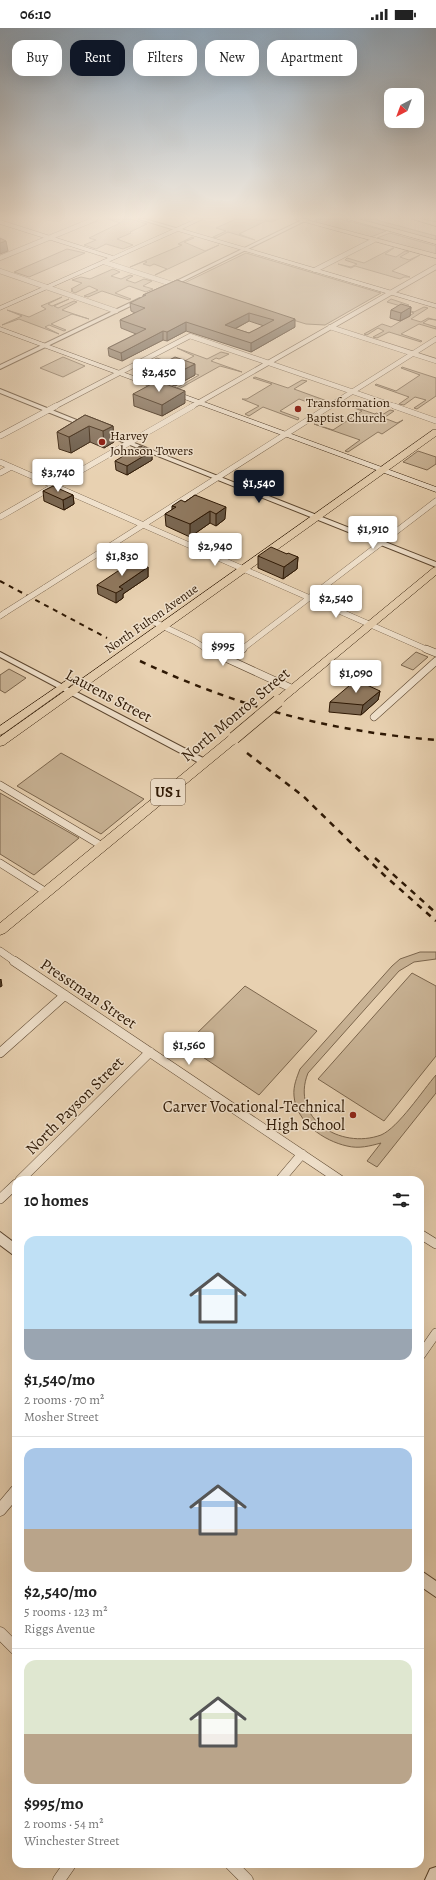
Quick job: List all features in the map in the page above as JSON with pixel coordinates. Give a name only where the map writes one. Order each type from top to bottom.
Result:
[{"type":"main road","points":[[0,329],[436,490]]},
{"type":"main road","name":"North Fulton Avenue","points":[[378,469],[436,424]]},
{"type":"main road","name":"North Fulton Avenue","points":[[0,742],[67,689],[378,469],[436,432]]},
{"type":"main road","name":"North Monroe Street","points":[[0,930],[436,570]]},
{"type":"main road","name":"North Fulton Avenue","points":[[0,731],[67,689]]},
{"type":"street","points":[[100,305],[116,311]]},
{"type":"street","points":[[0,367],[128,305]]},
{"type":"street","points":[[0,517],[369,305]]},
{"type":"street","points":[[330,327],[436,361]]},
{"type":"street","points":[[0,436],[190,336],[436,421]]},
{"type":"street","points":[[3,614],[436,340]]},
{"type":"street","points":[[0,391],[436,565]]},
{"type":"street","points":[[0,462],[436,653]]},
{"type":"street","points":[[0,473],[11,467]]},
{"type":"street","points":[[229,659],[436,500]]},
{"type":"street","points":[[159,624],[293,689]]},
{"type":"street","name":"Laurens Street","points":[[0,654],[204,762]]},
{"type":"street","points":[[374,717],[436,661]]},
{"type":"street","points":[[0,785],[102,846]]},
{"type":"street","points":[[0,863],[46,892]]},
{"type":"street","name":"Presstman Street","points":[[0,951],[334,1176]]},
{"type":"street","points":[[0,1053],[64,995]]},
{"type":"street","name":"North Payson Street","points":[[24,1176],[150,1052]]},
{"type":"street","points":[[283,1176],[302,1154]]},
{"type":"street","points":[[0,1199],[12,1188]]},
{"type":"street","points":[[424,1236],[436,1244]]},
{"type":"street","points":[[0,1238],[12,1248]]},
{"type":"street","points":[[424,1350],[436,1333]]},
{"type":"street","points":[[0,1510],[12,1496]]},
{"type":"street","points":[[424,1580],[436,1590]]},
{"type":"street","points":[[0,1633],[12,1645]]},
{"type":"street","points":[[59,1880],[67,1868]]},
{"type":"street","points":[[235,1868],[247,1880]]},
{"type":"street","points":[[433,1880],[436,1874]]},
{"type":"shaded area","points":[[55,305],[54,306],[58,308],[64,305],[71,305],[62,310],[89,319],[72,314],[51,324],[66,330],[64,331],[49,325],[45,327],[59,334],[19,319],[2,325],[22,316],[7,310],[29,317],[46,309],[41,306]]},
{"type":"shaded area","points":[[246,305],[359,305],[325,325],[306,324]]},
{"type":"shaded area","points":[[399,305],[408,305],[404,309],[414,312],[424,307],[428,308],[411,319],[421,322],[428,318],[436,320],[429,319],[423,323],[436,327],[436,329],[419,324],[401,334],[422,341],[421,342],[389,332],[377,338],[373,337],[384,331],[378,328],[367,335],[364,334],[382,324],[391,327],[414,313],[402,309],[404,307]]},
{"type":"shaded area","points":[[177,348],[207,359],[221,352],[229,354],[211,361],[242,372],[220,366],[177,390],[175,389],[199,375],[165,364],[141,377],[140,376],[164,363],[155,359],[157,358],[177,365],[194,356]]},
{"type":"shaded area","points":[[63,357],[85,366],[63,377],[40,368]]},
{"type":"shaded area","points":[[402,367],[436,378],[436,396],[417,409],[414,408],[426,400],[415,397],[404,405],[399,404],[409,397],[375,385],[376,384],[396,391],[420,375],[401,368]]},
{"type":"shaded area","points":[[255,377],[288,388],[302,380],[307,381],[294,389],[327,401],[318,406],[299,399],[280,411],[299,418],[298,420],[263,407],[249,416],[245,414],[259,406],[242,399],[247,399],[272,384],[253,378]]},
{"type":"shaded area","points":[[345,404],[382,415],[390,410],[394,411],[384,418],[397,423],[403,420],[382,434],[378,432],[348,452],[345,451],[360,440],[314,424],[333,430],[362,411]]},
{"type":"shaded area","points":[[418,451],[436,457],[436,464],[427,470],[403,462]]},
{"type":"shaded area","points":[[416,652],[428,657],[413,670],[401,665]]},
{"type":"shaded area","points":[[9,669],[26,678],[5,693],[0,690],[0,675]]},
{"type":"shaded area","points":[[61,753],[144,799],[101,834],[17,786]]},
{"type":"shaded area","points":[[0,793],[79,838],[34,875],[0,854]]},
{"type":"shaded area","points":[[420,952],[436,952],[436,959],[414,962],[399,971],[308,1073],[304,1089],[306,1104],[312,1116],[322,1126],[335,1134],[350,1138],[365,1138],[381,1135],[395,1125],[436,1075],[436,1093],[377,1167],[367,1161],[381,1143],[364,1147],[351,1147],[329,1140],[321,1135],[306,1122],[300,1114],[294,1096],[295,1085],[300,1069],[392,966],[400,959]]},
{"type":"shaded area","points":[[412,973],[436,986],[436,1056],[384,1121],[318,1079]]},
{"type":"shaded area","points":[[245,986],[317,1031],[259,1095],[185,1045]]},
{"type":"building","points":[[137,305],[254,305],[295,319],[251,343],[186,322],[167,332],[163,331],[121,353],[108,348],[146,329],[120,320],[145,308]],"holes":[[[249,313],[274,320],[249,333],[225,325]]]},
{"type":"building","points":[[399,305],[411,307],[401,313],[391,310]]},
{"type":"building","points":[[175,357],[195,364],[175,374],[156,367]]},
{"type":"building","points":[[157,381],[185,391],[162,405],[133,394]]},
{"type":"building","points":[[85,415],[113,426],[103,431],[89,426],[69,437],[57,432]]},
{"type":"building","points":[[140,446],[152,451],[127,466],[115,461]]},
{"type":"building","points":[[53,486],[73,495],[63,500],[43,491]]},
{"type":"building","points":[[195,495],[226,507],[216,514],[210,511],[190,524],[165,514],[176,507],[172,506],[181,500],[185,502]]},
{"type":"building","points":[[271,547],[298,557],[284,567],[258,556]]},
{"type":"building","points":[[133,561],[148,567],[119,587],[123,589],[116,593],[97,585]]},
{"type":"building","points":[[356,680],[380,691],[363,705],[330,702]]},
{"type":"railway","points":[[0,581],[107,638]]},
{"type":"railway","points":[[140,661],[212,691],[248,704],[284,714],[358,730],[436,740]]},
{"type":"railway","points":[[247,753],[303,796],[384,875],[436,921]]},
{"type":"railway","points":[[375,858],[436,913]]},
{"type":"place","name":"Transformation Baptist Church","points":[[298,409]]},
{"type":"place","name":"Harvey Johnson Towers","points":[[102,442]]},
{"type":"place","name":"Carver Vocational-Technical High School","points":[[353,1115]]}]
